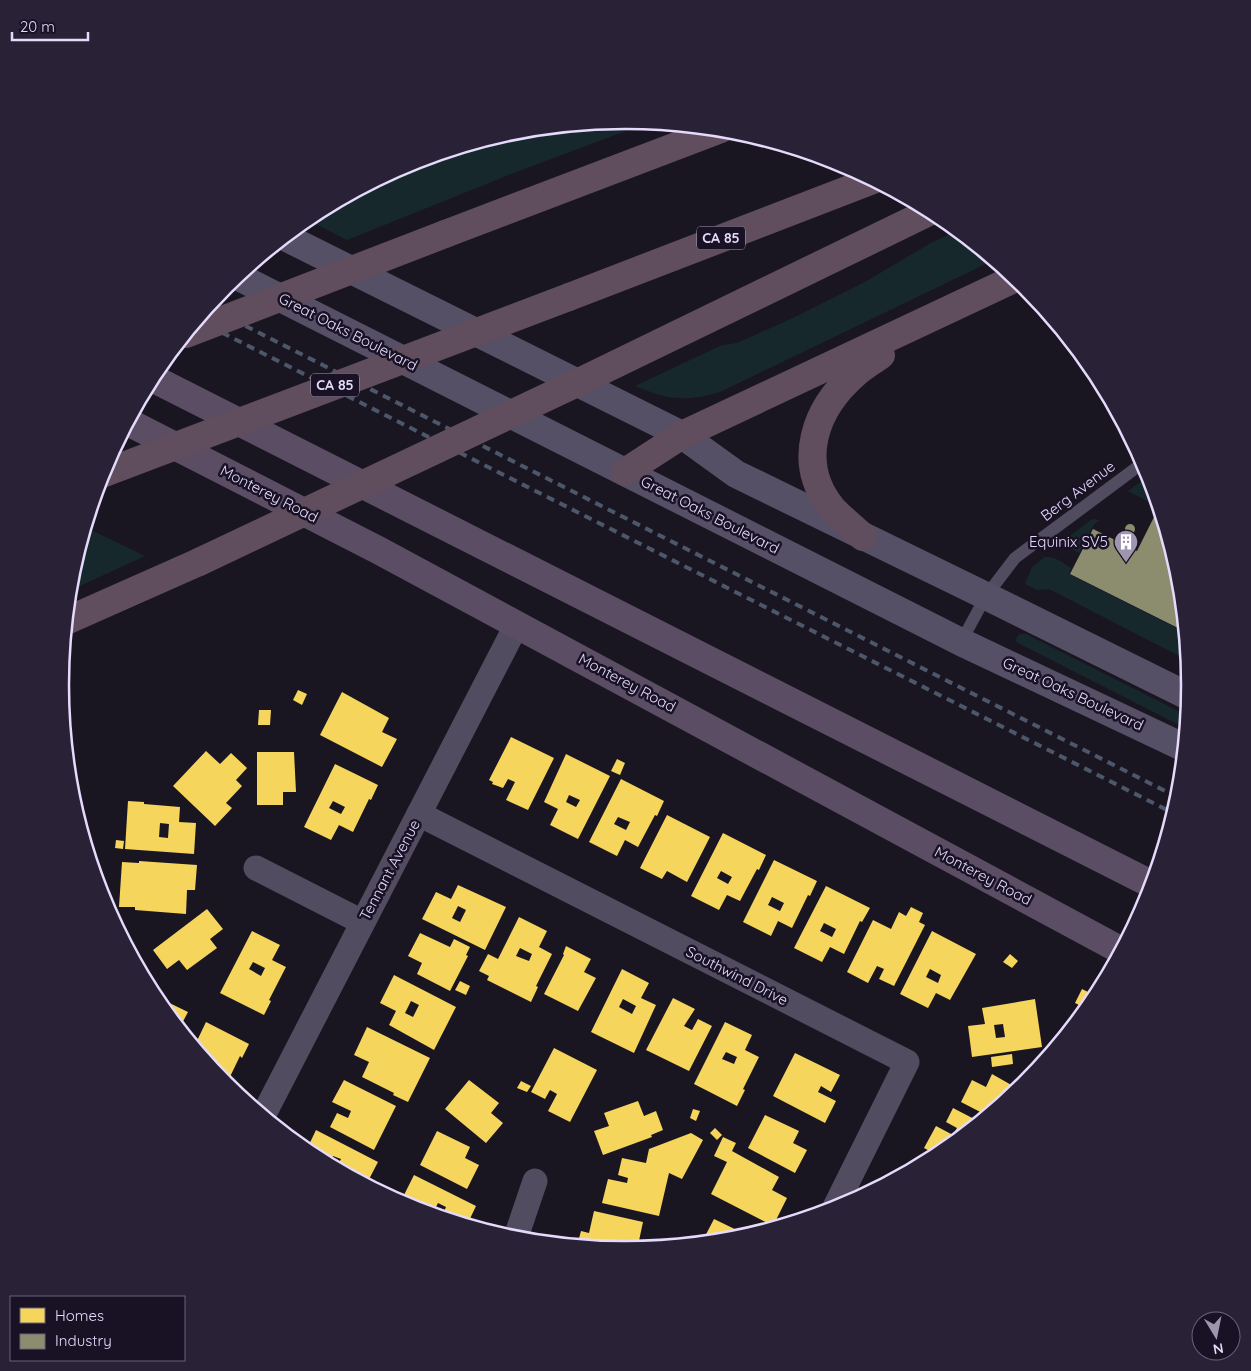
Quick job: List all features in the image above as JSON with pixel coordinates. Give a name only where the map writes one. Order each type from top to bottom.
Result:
[{"type":"highway","points":[[198,329],[705,135]]},
{"type":"highway","name":"CA 85","points":[[112,470],[865,183]]},
{"type":"highway","points":[[73,618],[199,562],[673,338],[923,215]]},
{"type":"highway","points":[[625,472],[682,435],[1008,282]]},
{"type":"highway","points":[[863,537],[832,508],[812,468],[816,427],[832,399],[856,373],[933,318]]},
{"type":"main road","points":[[292,240],[682,435],[736,474],[1182,693]]},
{"type":"main road","name":"Great Oaks Boulevard","points":[[245,280],[961,642],[1178,745]]},
{"type":"main road","points":[[159,382],[1146,882]]},
{"type":"main road","name":"Monterey Road","points":[[134,425],[517,624],[1116,948]]},
{"type":"street","name":"Tennant Avenue","points":[[266,1110],[517,624]]},
{"type":"street","name":"Southwind Drive","points":[[419,814],[907,1062],[838,1200]]},
{"type":"street","points":[[256,868],[362,922]]},
{"type":"street","points":[[518,1232],[535,1180]]},
{"type":"lane","name":"Berg Avenue","points":[[961,642],[986,596],[1015,558],[1138,467]]},
{"type":"shaded area","points":[[631,129],[511,174],[347,240],[315,224],[347,203],[412,171],[447,158],[517,139],[589,130]]},
{"type":"shaded area","points":[[950,234],[988,263],[720,392],[697,397],[677,398],[667,397],[635,386],[722,345],[737,343],[795,317],[865,282],[929,244]]},
{"type":"shaded area","points":[[1143,480],[1152,503],[1128,491]]},
{"type":"shaded area","points":[[1092,519],[1100,520],[1094,524],[1079,553],[1064,544],[1066,539]]},
{"type":"shaded area","points":[[91,530],[145,556],[78,587]]},
{"type":"shaded area","points":[[1045,557],[1059,560],[1071,568],[1069,574],[1179,629],[1181,657],[1049,589],[1037,590],[1025,584],[1032,567]]},
{"type":"shaded area","points":[[1026,634],[1181,713],[1181,726],[1018,643],[1016,641],[1017,636]]},
{"type":"building: Homes","points":[[298,690],[307,694],[302,705],[293,700]]},
{"type":"building: Homes","points":[[342,692],[389,718],[382,732],[397,739],[382,767],[320,735]]},
{"type":"building: Homes","points":[[259,710],[271,710],[270,725],[258,725]]},
{"type":"building: Homes","points":[[511,737],[554,758],[528,810],[506,800],[515,782],[508,779],[503,788],[492,784],[493,782],[489,780]]},
{"type":"building: Homes","points":[[206,751],[220,764],[231,753],[247,768],[236,780],[242,786],[226,803],[232,808],[215,826],[173,786]]},
{"type":"building: Homes","points":[[257,752],[294,752],[296,792],[283,792],[283,805],[257,805]]},
{"type":"building: Homes","points":[[566,754],[610,776],[578,839],[550,825],[558,809],[544,802]],"holes":[[[569,795],[580,800],[576,807],[566,802]]]},
{"type":"building: Homes","points":[[617,759],[625,763],[620,775],[611,771]]},
{"type":"building: Homes","points":[[335,764],[378,785],[353,832],[339,825],[331,840],[304,827]],"holes":[[[333,801],[345,807],[341,814],[329,808]]]},
{"type":"building: Homes","points":[[621,779],[664,801],[638,847],[625,840],[617,856],[589,842]],"holes":[[[618,817],[630,822],[626,830],[614,824]]]},
{"type":"building: Homes","points":[[128,801],[180,807],[179,822],[196,823],[194,854],[125,849]],"holes":[[[160,823],[169,824],[168,838],[159,837]]]},
{"type":"building: Homes","points":[[667,815],[710,837],[687,882],[667,871],[662,879],[640,868]]},
{"type":"building: Homes","points":[[723,833],[766,855],[740,901],[727,895],[719,910],[691,896]],"holes":[[[721,871],[732,877],[728,884],[717,878]]]},
{"type":"building: Homes","points":[[116,840],[124,841],[123,849],[115,848]]},
{"type":"building: Homes","points":[[774,860],[817,881],[792,928],[778,921],[771,936],[743,922]],"holes":[[[772,897],[784,903],[780,911],[768,905]]]},
{"type":"building: Homes","points":[[139,861],[197,865],[195,890],[187,890],[186,914],[135,910],[135,907],[119,907],[122,862],[139,863]]},
{"type":"building: Homes","points":[[458,885],[506,907],[485,950],[422,919],[436,892],[451,899]],"holes":[[[458,906],[466,910],[460,922],[452,918]]]},
{"type":"building: Homes","points":[[826,886],[870,908],[862,922],[860,921],[844,954],[830,947],[822,962],[794,948]],"holes":[[[824,923],[836,929],[832,937],[820,931]]]},
{"type":"building: Homes","points":[[911,907],[923,913],[919,922],[925,925],[894,986],[879,979],[884,969],[877,966],[868,983],[847,972],[873,920],[891,929],[899,912],[906,916]]},
{"type":"building: Homes","points":[[207,909],[223,929],[210,939],[217,948],[187,970],[179,960],[167,969],[153,950]]},
{"type":"building: Homes","points":[[519,917],[547,931],[539,947],[552,954],[536,986],[538,987],[531,1002],[487,980],[489,976],[479,971],[488,954],[498,959]],"holes":[[[520,948],[532,954],[529,961],[516,956]]]},
{"type":"building: Homes","points":[[252,931],[280,945],[272,960],[286,967],[269,1000],[271,1001],[264,1015],[220,993]],"holes":[[[253,962],[265,968],[261,976],[249,969]]]},
{"type":"building: Homes","points":[[932,931],[976,954],[950,1000],[936,993],[928,1008],[900,994]],"holes":[[[930,969],[941,975],[938,983],[926,977]]]},
{"type":"building: Homes","points":[[420,933],[450,947],[454,939],[470,947],[466,955],[468,956],[450,991],[417,974],[422,963],[408,956]]},
{"type":"building: Homes","points":[[566,946],[591,959],[584,972],[596,978],[578,1011],[544,994],[564,955]]},
{"type":"building: Homes","points":[[1010,954],[1018,961],[1012,968],[1003,962]]},
{"type":"building: Homes","points":[[622,969],[649,983],[641,998],[656,1005],[634,1053],[591,1032]],"holes":[[[623,999],[636,1006],[632,1014],[619,1007]]]},
{"type":"building: Homes","points":[[394,975],[456,1007],[434,1050],[389,1025],[396,1011],[380,1003]],"holes":[[[411,1001],[419,1005],[413,1017],[405,1013]]]},
{"type":"building: Homes","points":[[460,981],[470,986],[466,995],[455,990]]},
{"type":"building: Homes","points":[[1082,989],[1089,993],[1080,1006],[1075,1003]]},
{"type":"building: Homes","points":[[673,998],[695,1009],[684,1026],[692,1030],[698,1019],[712,1026],[689,1071],[646,1050]]},
{"type":"building: Homes","points":[[1035,999],[1042,1047],[972,1057],[968,1026],[985,1024],[982,1008]],"holes":[[[1003,1024],[1005,1037],[996,1038],[994,1025]]]},
{"type":"building: Homes","points":[[168,1003],[188,1012],[183,1022]]},
{"type":"building: Homes","points":[[206,1022],[249,1044],[242,1058],[240,1056],[230,1077],[197,1041]]},
{"type":"building: Homes","points":[[725,1022],[752,1035],[745,1050],[759,1057],[737,1106],[694,1084]],"holes":[[[726,1052],[737,1057],[734,1064],[722,1059]]]},
{"type":"building: Homes","points":[[367,1027],[430,1058],[408,1102],[362,1077],[369,1062],[354,1055]]},
{"type":"building: Homes","points":[[554,1048],[597,1070],[570,1122],[548,1111],[557,1094],[550,1090],[545,1099],[531,1092]]},
{"type":"building: Homes","points":[[795,1053],[840,1075],[831,1092],[821,1086],[818,1092],[836,1101],[825,1123],[773,1096]]},
{"type":"building: Homes","points":[[1012,1054],[1013,1064],[992,1067],[991,1057]]},
{"type":"building: Homes","points":[[992,1074],[1012,1086],[982,1113],[961,1102],[972,1080],[986,1087]]},
{"type":"building: Homes","points":[[344,1080],[396,1106],[374,1150],[330,1127],[337,1113],[348,1118],[351,1111],[332,1102]]},
{"type":"building: Homes","points":[[469,1080],[499,1103],[491,1113],[503,1123],[486,1143],[445,1109]]},
{"type":"building: Homes","points":[[521,1081],[531,1086],[527,1092],[517,1088]]},
{"type":"building: Homes","points":[[638,1101],[644,1116],[656,1111],[663,1130],[651,1135],[652,1137],[603,1155],[594,1131],[609,1126],[604,1113]]},
{"type":"building: Homes","points":[[953,1108],[974,1119],[953,1135],[957,1128],[946,1122]]},
{"type":"building: Homes","points":[[693,1109],[700,1111],[696,1121],[690,1118]]},
{"type":"building: Homes","points":[[765,1115],[799,1131],[793,1143],[807,1150],[795,1173],[748,1148]]},
{"type":"building: Homes","points":[[936,1126],[953,1135],[930,1151],[924,1148]]},
{"type":"building: Homes","points":[[715,1128],[722,1135],[717,1140],[710,1133]]},
{"type":"building: Homes","points":[[316,1130],[378,1162],[369,1180],[339,1163],[341,1159],[333,1156],[332,1158],[310,1143]]},
{"type":"building: Homes","points":[[437,1131],[470,1147],[465,1158],[479,1165],[467,1189],[420,1165]]},
{"type":"building: Homes","points":[[691,1133],[703,1140],[682,1179],[669,1173],[659,1216],[602,1203],[608,1179],[627,1183],[628,1178],[618,1175],[622,1158],[646,1163],[649,1149]]},
{"type":"building: Homes","points":[[723,1137],[736,1143],[732,1151],[779,1177],[772,1190],[787,1198],[775,1221],[768,1223],[711,1194],[727,1162],[714,1156]]},
{"type":"building: Homes","points":[[414,1175],[476,1206],[470,1220],[444,1212],[446,1207],[438,1203],[435,1209],[403,1196]]},
{"type":"building: Homes","points":[[594,1211],[643,1222],[639,1242],[579,1240],[581,1231],[589,1233]]},
{"type":"building: Homes","points":[[714,1219],[738,1231],[734,1232],[705,1236]]},
{"type":"building: Industry","name":"Equinix SV5","points":[[1155,515],[1172,577],[1179,628],[1070,574],[1093,529],[1137,551]]},
{"type":"building: Industry","points":[[1128,524],[1132,524],[1135,529],[1134,533],[1128,534],[1125,531],[1125,527]]},
{"type":"railway","points":[[214,310],[1172,794]]},
{"type":"railway","points":[[203,323],[1168,810]]},
{"type":"place","name":"Equinix SV5","points":[[1126,563]]}]
